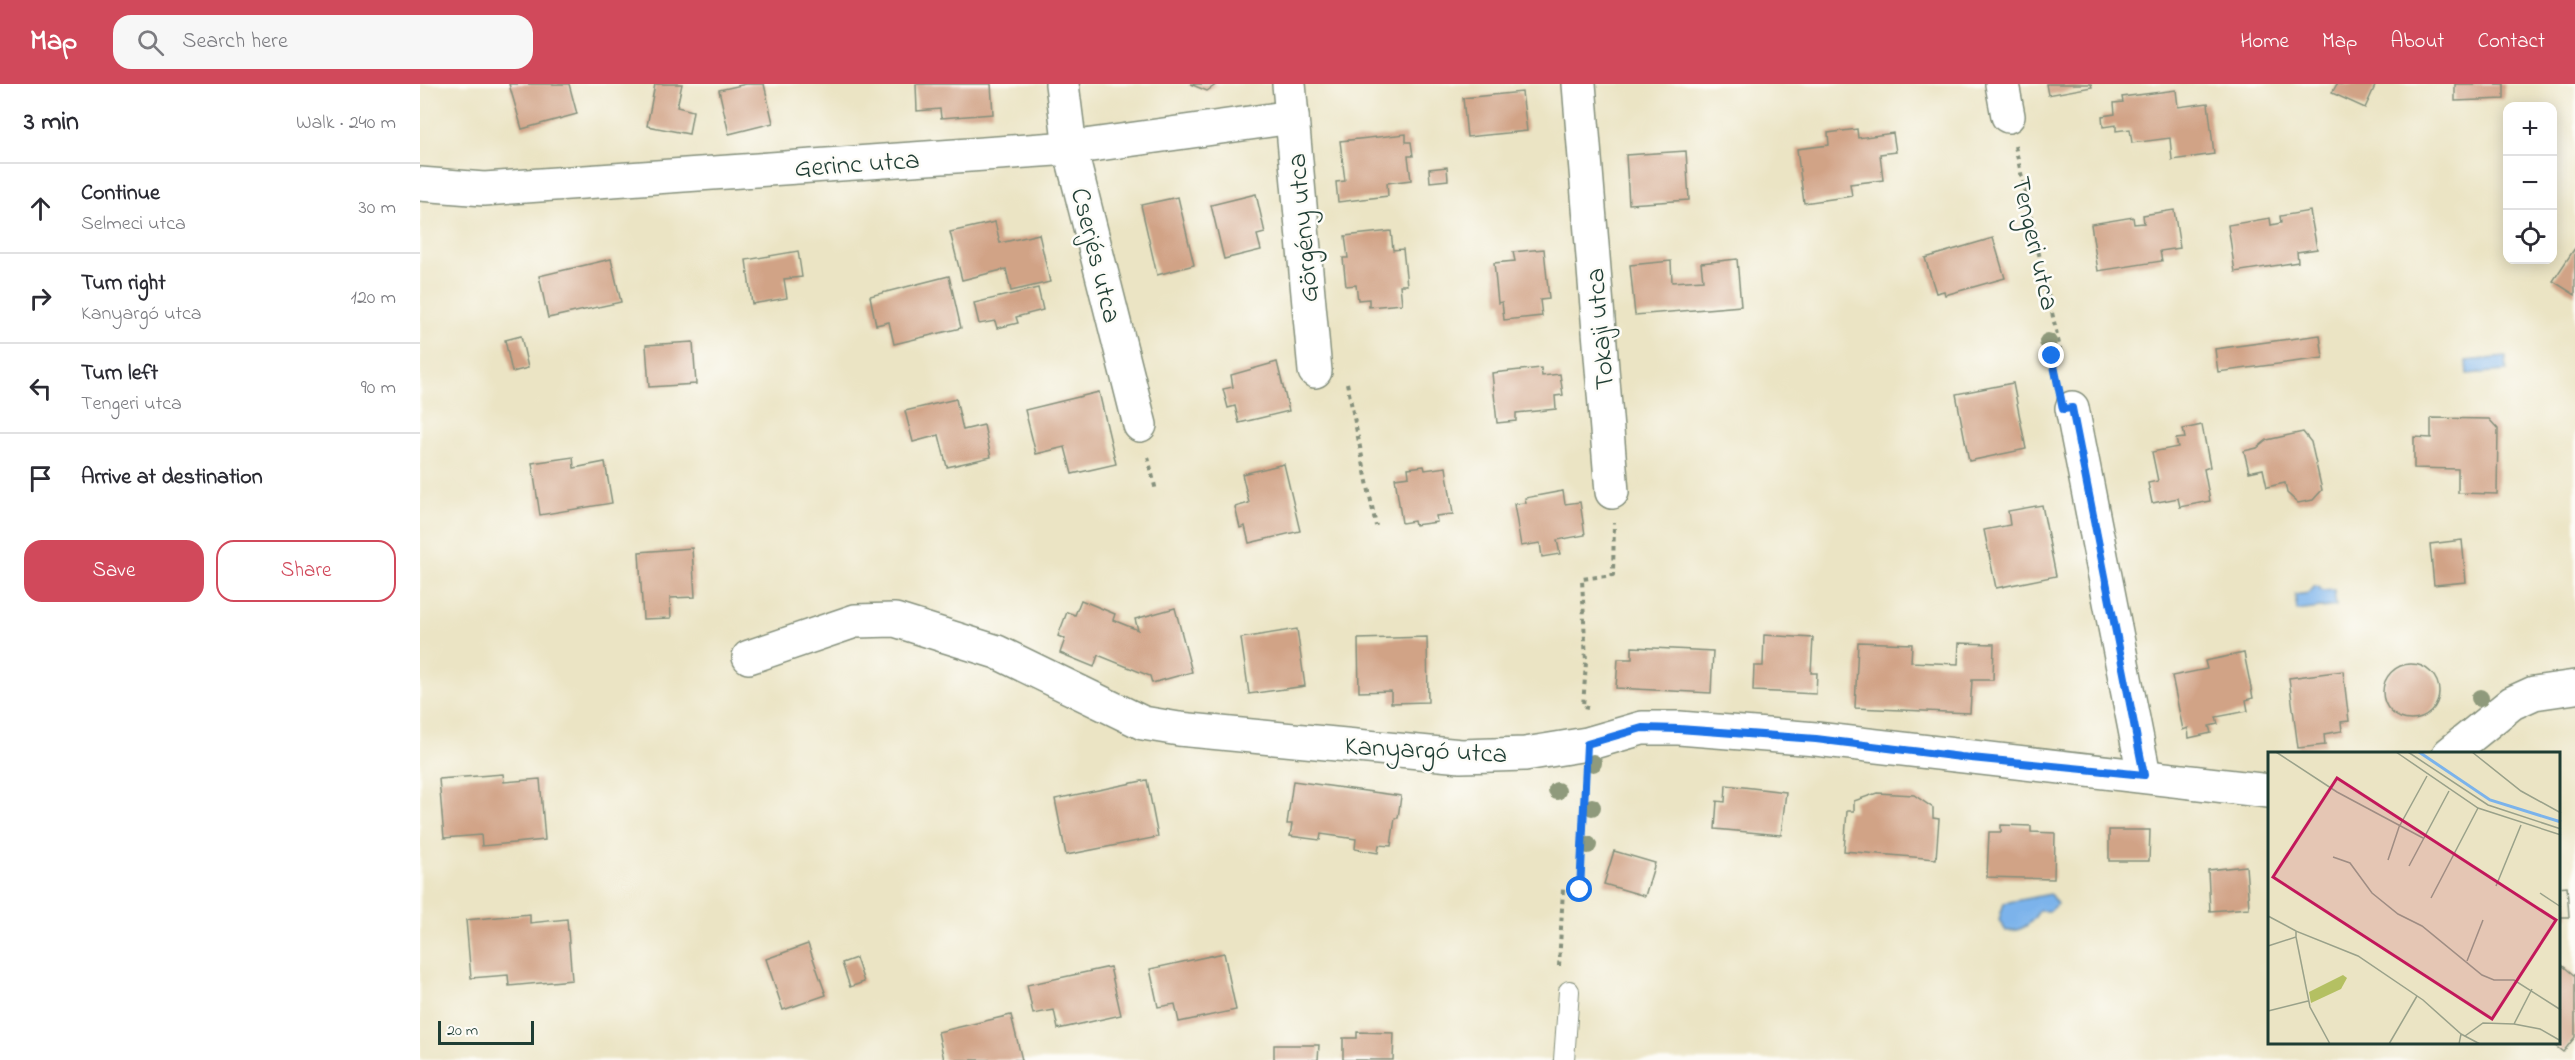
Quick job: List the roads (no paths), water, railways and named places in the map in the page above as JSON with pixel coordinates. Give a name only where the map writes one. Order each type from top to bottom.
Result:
[{"type":"street","name":"Cserjés utca","points":[[1062,84],[1070,148],[1140,425]]},
{"type":"street","name":"Görgény utca","points":[[1289,84],[1330,373]]},
{"type":"street","name":"Tokaji utca","points":[[1580,84],[1612,492]]},
{"type":"street","points":[[2002,84],[2008,116]]},
{"type":"street","name":"Gerinc utca","points":[[420,184],[484,189],[1070,148],[1292,117]]},
{"type":"street","points":[[2072,408],[2144,775]]},
{"type":"street","name":"Kanyargó utca","points":[[749,657],[855,621],[895,620],[997,652],[1143,723],[1461,756],[1525,754],[1587,744],[1642,728],[1679,729],[1816,739],[2268,790]]},
{"type":"street","points":[[2451,752],[2512,703],[2534,693],[2575,687]]},
{"type":"lane","points":[[1564,983],[1564,1060]]},
{"type":"water","points":[[2506,357],[2507,371],[2467,374],[2466,361]]},
{"type":"water","points":[[2315,586],[2322,591],[2334,590],[2336,606],[2297,611],[2295,595],[2309,593]]},
{"type":"water","points":[[2050,894],[2057,904],[2049,911],[2039,911],[2026,926],[2006,931],[1999,920],[2004,903]]}]
